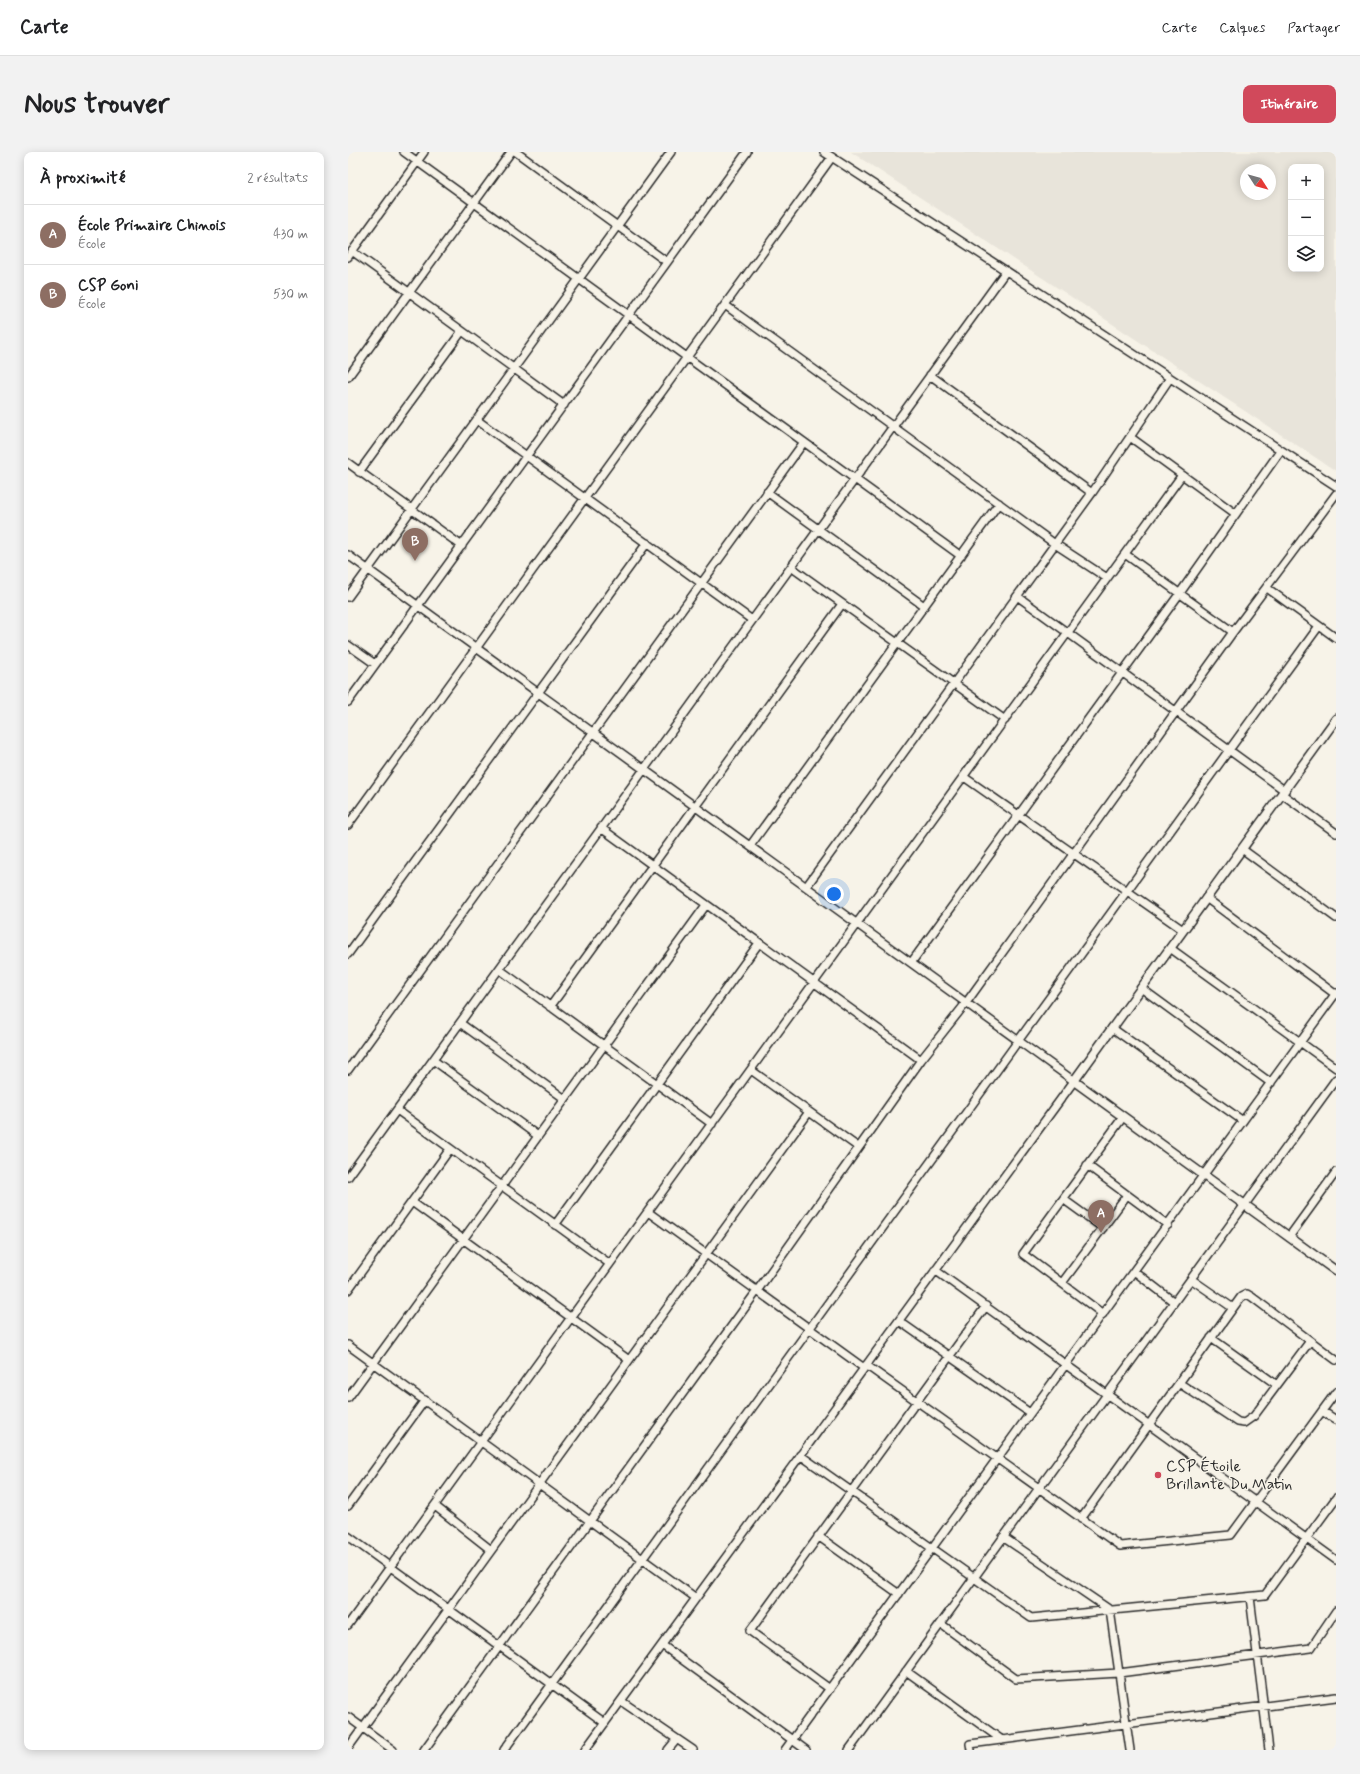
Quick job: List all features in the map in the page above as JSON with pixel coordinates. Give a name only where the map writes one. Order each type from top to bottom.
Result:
[{"type":"street","points":[[404,152],[961,556]]},
{"type":"street","points":[[424,152],[350,254],[409,292],[564,405]]},
{"type":"street","points":[[348,377],[511,152]]},
{"type":"street","points":[[516,152],[667,262]]},
{"type":"street","points":[[348,597],[671,152]]},
{"type":"street","points":[[348,702],[747,152]]},
{"type":"street","points":[[824,152],[1336,486]]},
{"type":"street","points":[[348,825],[832,157]]},
{"type":"street","points":[[348,1177],[1006,270]]},
{"type":"street","points":[[725,305],[1055,544],[1107,578]]},
{"type":"street","points":[[359,472],[462,331]]},
{"type":"street","points":[[930,375],[1092,493]]},
{"type":"street","points":[[806,887],[1092,493],[1170,378]]},
{"type":"street","points":[[477,420],[752,620]]},
{"type":"street","points":[[1130,437],[1236,514]]},
{"type":"street","points":[[348,1070],[804,442]]},
{"type":"street","points":[[911,963],[1180,593],[1281,450]]},
{"type":"street","points":[[348,463],[462,546]]},
{"type":"street","points":[[348,1625],[1182,475]]},
{"type":"street","points":[[767,492],[924,606]]},
{"type":"street","points":[[424,1750],[757,1291],[921,1060],[966,1003],[1233,632],[1336,494]]},
{"type":"street","points":[[750,846],[999,503]]},
{"type":"street","points":[[348,954],[647,543]]},
{"type":"street","points":[[348,554],[1018,1041],[1335,1269]]},
{"type":"street","points":[[1125,554],[1233,632]]},
{"type":"street","points":[[791,567],[1005,720]]},
{"type":"street","points":[[1267,588],[1336,638]]},
{"type":"street","points":[[1017,596],[1229,750],[1336,833]]},
{"type":"street","points":[[550,1007],[842,604]]},
{"type":"street","points":[[504,1750],[1319,626]]},
{"type":"street","points":[[348,645],[375,664]]},
{"type":"street","points":[[585,1750],[1074,1081],[1336,719]]},
{"type":"street","points":[[964,777],[1182,930]]},
{"type":"street","points":[[601,828],[921,1060]]},
{"type":"street","points":[[1242,849],[1336,918]]},
{"type":"street","points":[[785,1750],[1336,994],[1206,898]]},
{"type":"street","points":[[348,1398],[706,904]]},
{"type":"street","points":[[555,1225],[759,943]]},
{"type":"street","points":[[1170,948],[1336,1068]]},
{"type":"street","points":[[499,970],[712,1124]]},
{"type":"street","points":[[1141,988],[1271,1083]]},
{"type":"street","points":[[460,1023],[565,1099]]},
{"type":"street","points":[[1112,1028],[1243,1122]]},
{"type":"street","points":[[433,1060],[538,1136]]},
{"type":"street","points":[[751,1070],[858,1147]]},
{"type":"street","points":[[849,1750],[1336,1080]]},
{"type":"street","points":[[397,1110],[610,1264]]},
{"type":"street","points":[[348,1748],[809,1112]]},
{"type":"street","points":[[1103,1314],[1023,1254],[1123,1117]]},
{"type":"street","points":[[348,1290],[450,1149]]},
{"type":"street","points":[[1087,1165],[1168,1224]]},
{"type":"street","points":[[1289,1237],[1336,1172]]},
{"type":"street","points":[[1062,1283],[1127,1195]]},
{"type":"street","points":[[1063,1198],[1103,1228]]},
{"type":"street","points":[[412,1202],[629,1360]]},
{"type":"street","points":[[648,1212],[810,1329],[865,1367],[917,1400],[1120,1546],[1231,1535],[1336,1392]]},
{"type":"street","points":[[935,1270],[1336,1560]]},
{"type":"street","points":[[1134,1271],[1174,1302]]},
{"type":"street","points":[[1191,1279],[1233,1308]]},
{"type":"street","points":[[1081,1519],[1241,1297],[1247,1294],[1336,1360]]},
{"type":"street","points":[[830,1689],[750,1631],[986,1306]]},
{"type":"street","points":[[898,1321],[1030,1413]]},
{"type":"street","points":[[1211,1338],[1277,1385]]},
{"type":"street","points":[[1179,1383],[1238,1422],[1244,1423],[1254,1416],[1310,1341]]},
{"type":"street","points":[[348,1345],[696,1598]]},
{"type":"street","points":[[348,1506],[425,1400]]},
{"type":"street","points":[[1322,1410],[1336,1420]]},
{"type":"street","points":[[800,1455],[1031,1618],[1265,1595],[1336,1498]]},
{"type":"street","points":[[435,1506],[491,1550]]},
{"type":"street","points":[[348,1536],[605,1723]]},
{"type":"street","points":[[818,1536],[899,1594]]},
{"type":"street","points":[[1004,1537],[1110,1610],[1130,1750]]},
{"type":"street","points":[[1250,1597],[1269,1750]]},
{"type":"street","points":[[941,1624],[1016,1679],[1119,1673],[1311,1648],[1336,1611]]},
{"type":"street","points":[[662,1646],[806,1750]]},
{"type":"street","points":[[906,1671],[1002,1740]]},
{"type":"street","points":[[971,1750],[970,1744],[1336,1697]]},
{"type":"street","points":[[621,1701],[693,1750]]},
{"type":"street","points":[[348,1717],[393,1750]]},
{"type":"street","points":[[668,1750],[677,1739]]},
{"type":"shaded area","points":[[851,152],[1336,152],[1336,471]]},
{"type":"place","name":"CSP Goni","points":[[415,561]]},
{"type":"place","name":"École Primaire Chinois","points":[[1101,1233]]},
{"type":"place","name":"CSP Étoile Brillante Du Matin","points":[[1158,1475]]}]
